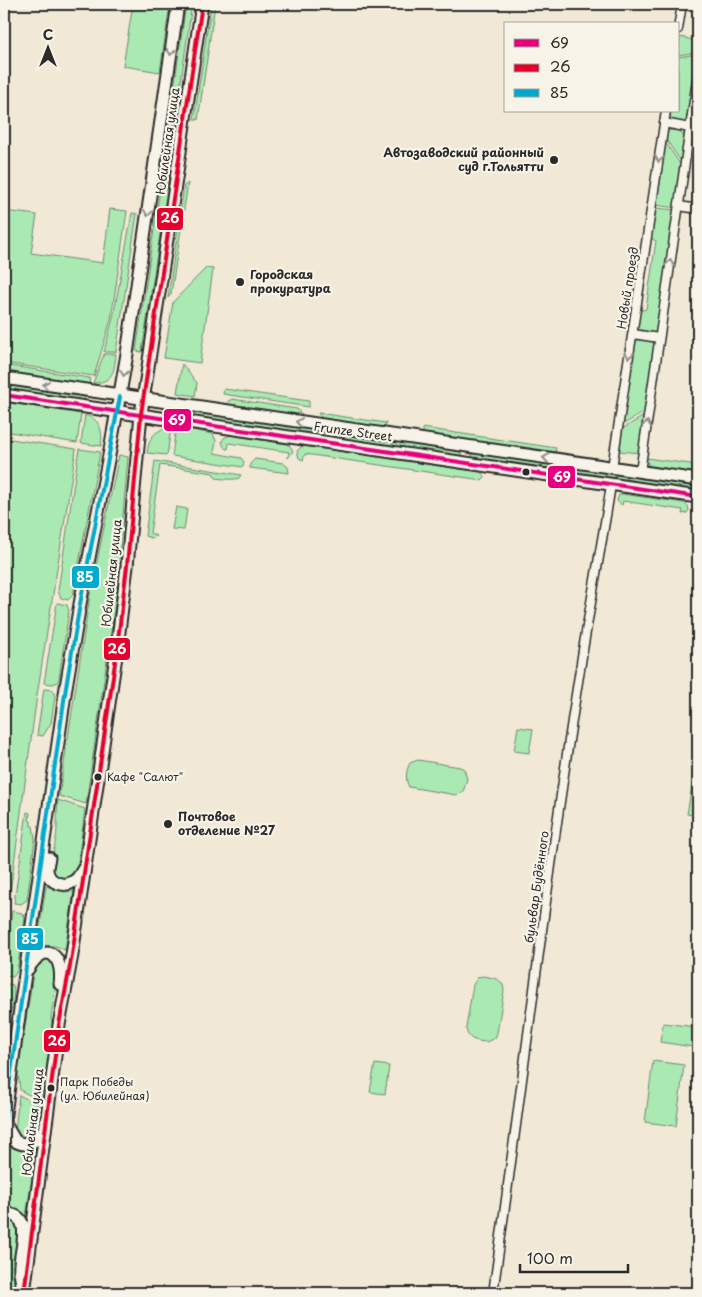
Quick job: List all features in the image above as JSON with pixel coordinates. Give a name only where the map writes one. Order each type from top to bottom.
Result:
[{"type":"main road","name":"Юбилейная улица","points":[[4,1122],[47,814],[80,604],[120,395],[178,4]]},
{"type":"main road","name":"Юбилейная улица","points":[[24,1293],[59,1025],[72,955],[118,638],[127,566],[141,414],[202,4]]},
{"type":"main road","name":"Frunze Street","points":[[4,378],[698,480]]},
{"type":"main road","name":"Frunze Street","points":[[4,395],[698,498]]},
{"type":"main road","points":[[466,463],[469,447]]},
{"type":"main road","points":[[47,814],[52,834],[47,871],[51,879],[56,883],[69,884],[75,881],[85,866]]},
{"type":"main road","points":[[26,973],[35,958],[40,955],[49,954],[58,959],[61,971],[57,1008],[59,1025]]},
{"type":"main road","points":[[4,1122],[15,1141],[24,1144],[36,1140],[47,1123]]},
{"type":"main road","points":[[4,1214],[12,1214],[22,1223],[24,1231],[19,1267],[24,1293]]},
{"type":"street","points":[[679,22],[682,4]]},
{"type":"street","points":[[640,472],[698,73]]},
{"type":"street","name":"Новый проезд","points":[[612,468],[666,112]]},
{"type":"street","points":[[664,123],[690,128]]},
{"type":"street","points":[[679,206],[698,209]]},
{"type":"street","points":[[632,334],[659,338]]},
{"type":"street","name":"бульвар Будённого","points":[[493,1293],[516,1136],[538,958],[581,663],[611,485]]},
{"type":"green space","points":[[133,4],[170,4],[160,72],[123,66]]},
{"type":"green space","points":[[186,4],[192,4],[171,151],[165,150]]},
{"type":"green space","points":[[211,4],[215,4],[198,120],[194,119]]},
{"type":"green space","points":[[680,37],[698,41],[698,52],[680,55]]},
{"type":"green space","points":[[698,54],[688,119],[684,123],[669,121],[668,112],[680,112],[680,57]]},
{"type":"green space","points":[[670,130],[680,131],[685,138],[682,163],[665,138]]},
{"type":"green space","points":[[665,142],[682,167],[676,208],[656,205]]},
{"type":"green space","points":[[165,155],[172,156],[142,352],[136,351]]},
{"type":"green space","points":[[188,183],[171,294],[168,298],[184,186]]},
{"type":"green space","points":[[655,208],[676,210],[657,332],[654,335],[638,332],[636,328],[639,311],[646,309],[656,241],[650,238]]},
{"type":"green space","points":[[110,209],[127,211],[111,319],[94,376],[4,363],[4,211],[37,215],[31,253],[103,263]]},
{"type":"green space","points":[[132,213],[137,214],[116,352],[104,352],[113,318]]},
{"type":"green space","points":[[206,268],[213,269],[200,363],[164,358],[173,302]]},
{"type":"green space","points":[[638,339],[652,341],[655,345],[645,412],[622,425],[635,342]]},
{"type":"green space","points":[[104,354],[116,354],[112,374],[105,380],[93,383]]},
{"type":"green space","points":[[182,364],[197,383],[195,396],[177,393]]},
{"type":"green space","points":[[4,365],[90,378],[89,384],[4,372]]},
{"type":"green space","points":[[4,385],[85,397],[84,403],[4,391]]},
{"type":"green space","points":[[224,389],[309,401],[309,407],[223,394]]},
{"type":"green space","points":[[232,399],[297,409],[300,413],[297,416],[229,405],[227,402]]},
{"type":"green space","points":[[4,402],[81,414],[77,443],[4,431]]},
{"type":"green space","points":[[180,410],[460,451],[462,455],[459,457],[179,416]]},
{"type":"green space","points":[[318,413],[386,423],[385,427],[382,428],[323,420]]},
{"type":"green space","points":[[85,415],[98,423],[102,436],[101,446],[81,443]]},
{"type":"green space","points":[[644,416],[639,453],[619,451],[622,429]]},
{"type":"green space","points":[[176,427],[213,434],[216,441],[214,453],[241,458],[244,462],[243,467],[172,456]]},
{"type":"green space","points":[[166,428],[171,428],[167,455],[147,453],[154,434]]},
{"type":"green space","points":[[423,428],[556,448],[555,454],[427,435],[423,433]]},
{"type":"green space","points":[[230,435],[287,444],[293,451],[288,458],[289,452],[229,443],[228,449],[226,449],[222,441]]},
{"type":"green space","points":[[4,438],[76,449],[37,695],[9,900],[4,899]]},
{"type":"green space","points":[[305,446],[481,472],[485,477],[481,481],[305,454],[303,460],[299,458],[297,451]]},
{"type":"green space","points":[[79,449],[100,452],[73,595],[68,600],[61,598],[58,591]]},
{"type":"green space","points":[[476,453],[554,465],[553,471],[472,459],[472,454]]},
{"type":"green space","points":[[119,455],[128,457],[116,597],[86,804],[59,796],[90,595]]},
{"type":"green space","points":[[646,458],[698,465],[698,475],[652,468]]},
{"type":"green space","points":[[255,459],[283,463],[288,467],[289,473],[250,468],[250,464]]},
{"type":"green space","points":[[155,461],[241,475],[237,479],[216,478],[213,473],[160,465],[150,533],[156,536],[152,538],[145,536]]},
{"type":"green space","points":[[558,466],[698,487],[698,493],[557,472]]},
{"type":"green space","points":[[619,495],[684,503],[688,506],[689,510],[687,513],[682,514],[683,510],[623,501],[622,505],[617,501]]},
{"type":"green space","points":[[176,507],[187,509],[184,530],[172,529]]},
{"type":"green space","points":[[57,603],[67,605],[69,611],[59,678],[58,682],[53,684],[44,683]]},
{"type":"green space","points":[[44,689],[52,690],[55,696],[51,723],[43,736],[37,735]]},
{"type":"green space","points":[[518,727],[533,729],[529,753],[514,751]]},
{"type":"green space","points":[[698,750],[698,816],[687,814]]},
{"type":"green space","points":[[418,760],[464,769],[467,779],[463,792],[456,795],[409,787],[407,778],[410,763]]},
{"type":"green space","points":[[58,800],[85,809],[77,870],[73,876],[64,880],[55,876],[52,865],[57,834]]},
{"type":"green space","points":[[27,812],[30,813],[29,820],[31,821],[31,826],[33,826],[35,839],[27,900],[21,904],[14,903]]},
{"type":"green space","points":[[46,886],[64,892],[74,891],[65,950],[55,946],[37,945]]},
{"type":"green space","points":[[12,911],[22,913],[25,918],[17,971],[13,977],[4,976]]},
{"type":"green space","points":[[51,957],[58,972],[51,1017],[53,1031],[42,1102],[20,1090],[18,1073],[34,967],[36,962]]},
{"type":"green space","points":[[483,976],[500,981],[504,990],[497,1033],[495,1038],[486,1042],[470,1037],[466,1028],[473,985],[478,977]]},
{"type":"green space","points":[[4,983],[13,985],[14,995],[12,1007],[4,1028]]},
{"type":"green space","points":[[663,1023],[696,1027],[693,1047],[660,1042]]},
{"type":"green space","points":[[653,1061],[684,1065],[676,1126],[645,1122]]},
{"type":"green space","points":[[375,1064],[389,1066],[385,1094],[370,1092]]},
{"type":"green space","points":[[19,1095],[42,1107],[39,1128],[32,1139],[20,1138],[15,1131]]},
{"type":"green space","points":[[8,1145],[22,1150],[37,1150],[26,1216],[19,1211],[4,1208],[4,1174]]},
{"type":"green space","points":[[7,1219],[15,1222],[19,1229],[13,1293],[4,1293],[4,1220]]},
{"type":"transit line","name":"26","points":[[24,1293],[59,1025],[72,955],[116,656],[127,566],[141,414],[202,4]]},
{"type":"transit line","name":"69","points":[[4,395],[698,497]]},
{"type":"transit line","name":"85","points":[[4,1121],[66,687],[120,397]]},
{"type":"place","name":"Автозаводский районный суд г.Тольятти","points":[[554,160]]},
{"type":"place","name":"Городская прокуратура","points":[[240,282]]},
{"type":"place","name":"Кафе \"Салют\"","points":[[98,777]]},
{"type":"place","name":"Почтовое отделение №27","points":[[168,824]]},
{"type":"place","name":"Парк Победы (ул. Юбилейная)","points":[[51,1088]]}]
